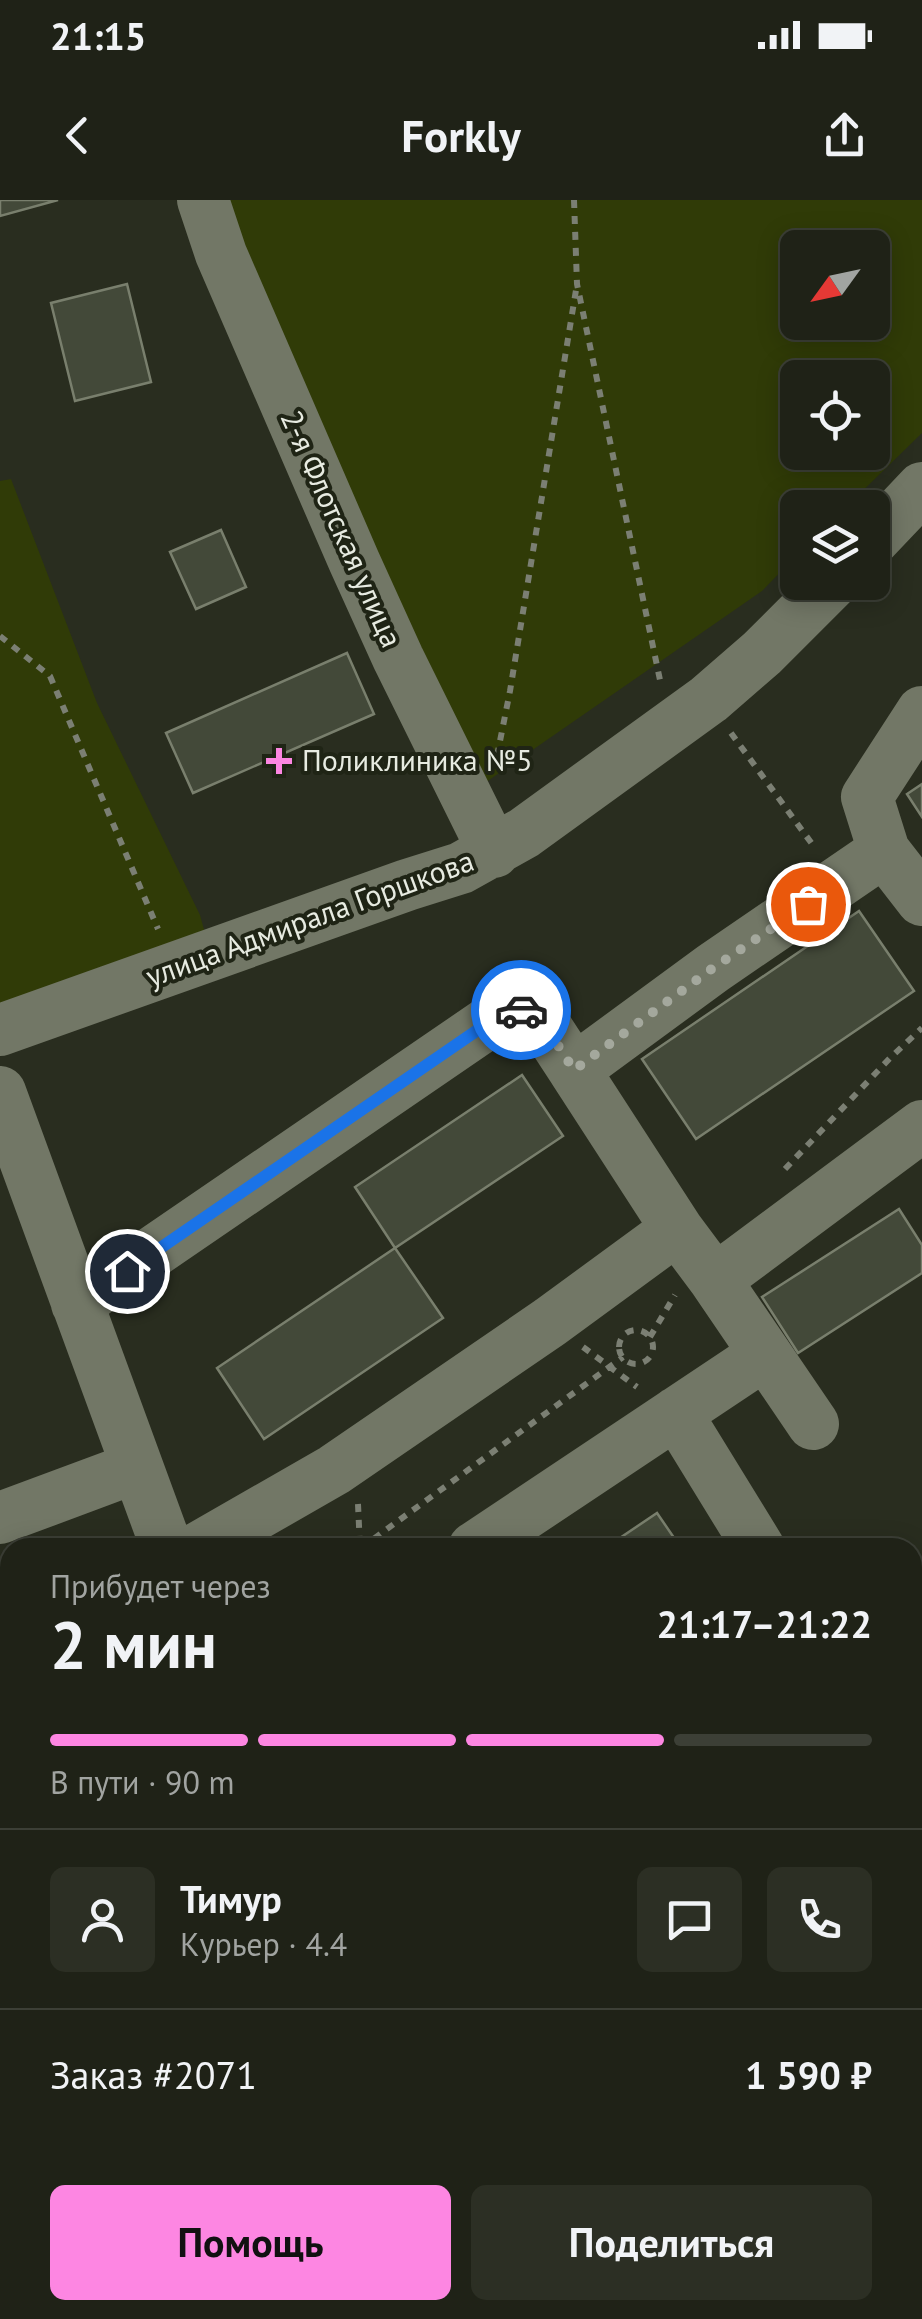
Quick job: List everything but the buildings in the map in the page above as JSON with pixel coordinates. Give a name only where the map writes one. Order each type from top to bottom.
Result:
[{"type":"street","name":"2-я Флотская улица","points":[[202,200],[221,254],[354,560],[494,852]]},
{"type":"street","points":[[890,522],[922,488]]},
{"type":"street","name":"улица Адмирала Горшкова","points":[[0,1030],[461,868],[494,852],[709,699],[762,654],[815,600]]},
{"type":"street","points":[[922,712],[868,798],[884,852],[922,900]]},
{"type":"street","points":[[574,1070],[713,968],[884,852]]},
{"type":"street","points":[[78,1304],[498,1016],[522,1010],[542,1021],[677,1229],[813,1424]]},
{"type":"street","points":[[0,1092],[163,1538]]},
{"type":"street","points":[[715,1280],[922,1126]]},
{"type":"street","points":[[215,1538],[334,1470],[550,1322],[677,1229]]},
{"type":"street","points":[[489,1538],[766,1354]]},
{"type":"street","points":[[676,1414],[753,1538]]},
{"type":"street","points":[[0,1518],[137,1466]]},
{"type":"path","points":[[574,200],[577,284],[670,728]]},
{"type":"path","points":[[496,760],[577,284]]},
{"type":"path","points":[[0,636],[50,676],[174,968]]},
{"type":"path","points":[[724,724],[840,882]]},
{"type":"path","points":[[780,1174],[922,1028]]},
{"type":"path","points":[[550,1322],[676,1414]]},
{"type":"path","points":[[639,1330],[650,1336],[652,1347],[646,1360],[633,1363],[622,1356],[620,1341],[624,1334],[639,1330]]},
{"type":"path","points":[[374,1538],[622,1356]]},
{"type":"path","points":[[358,1496],[360,1538]]},
{"type":"green space","points":[[203,200],[922,200],[922,433],[890,464],[890,360],[780,360],[780,470],[884,470],[863,490],[780,490],[780,572],[762,591],[466,796]]},
{"type":"green space","points":[[11,479],[97,703],[200,915],[211,955],[0,1029],[0,481]]},
{"type":"way so far","points":[[521,1010],[542,1021],[574,1070],[808,904]]},
{"type":"place","name":"Поликлиника №5","points":[[279,761]]},
{"type":"route","points":[[127,1271],[498,1016],[521,1010]]}]
